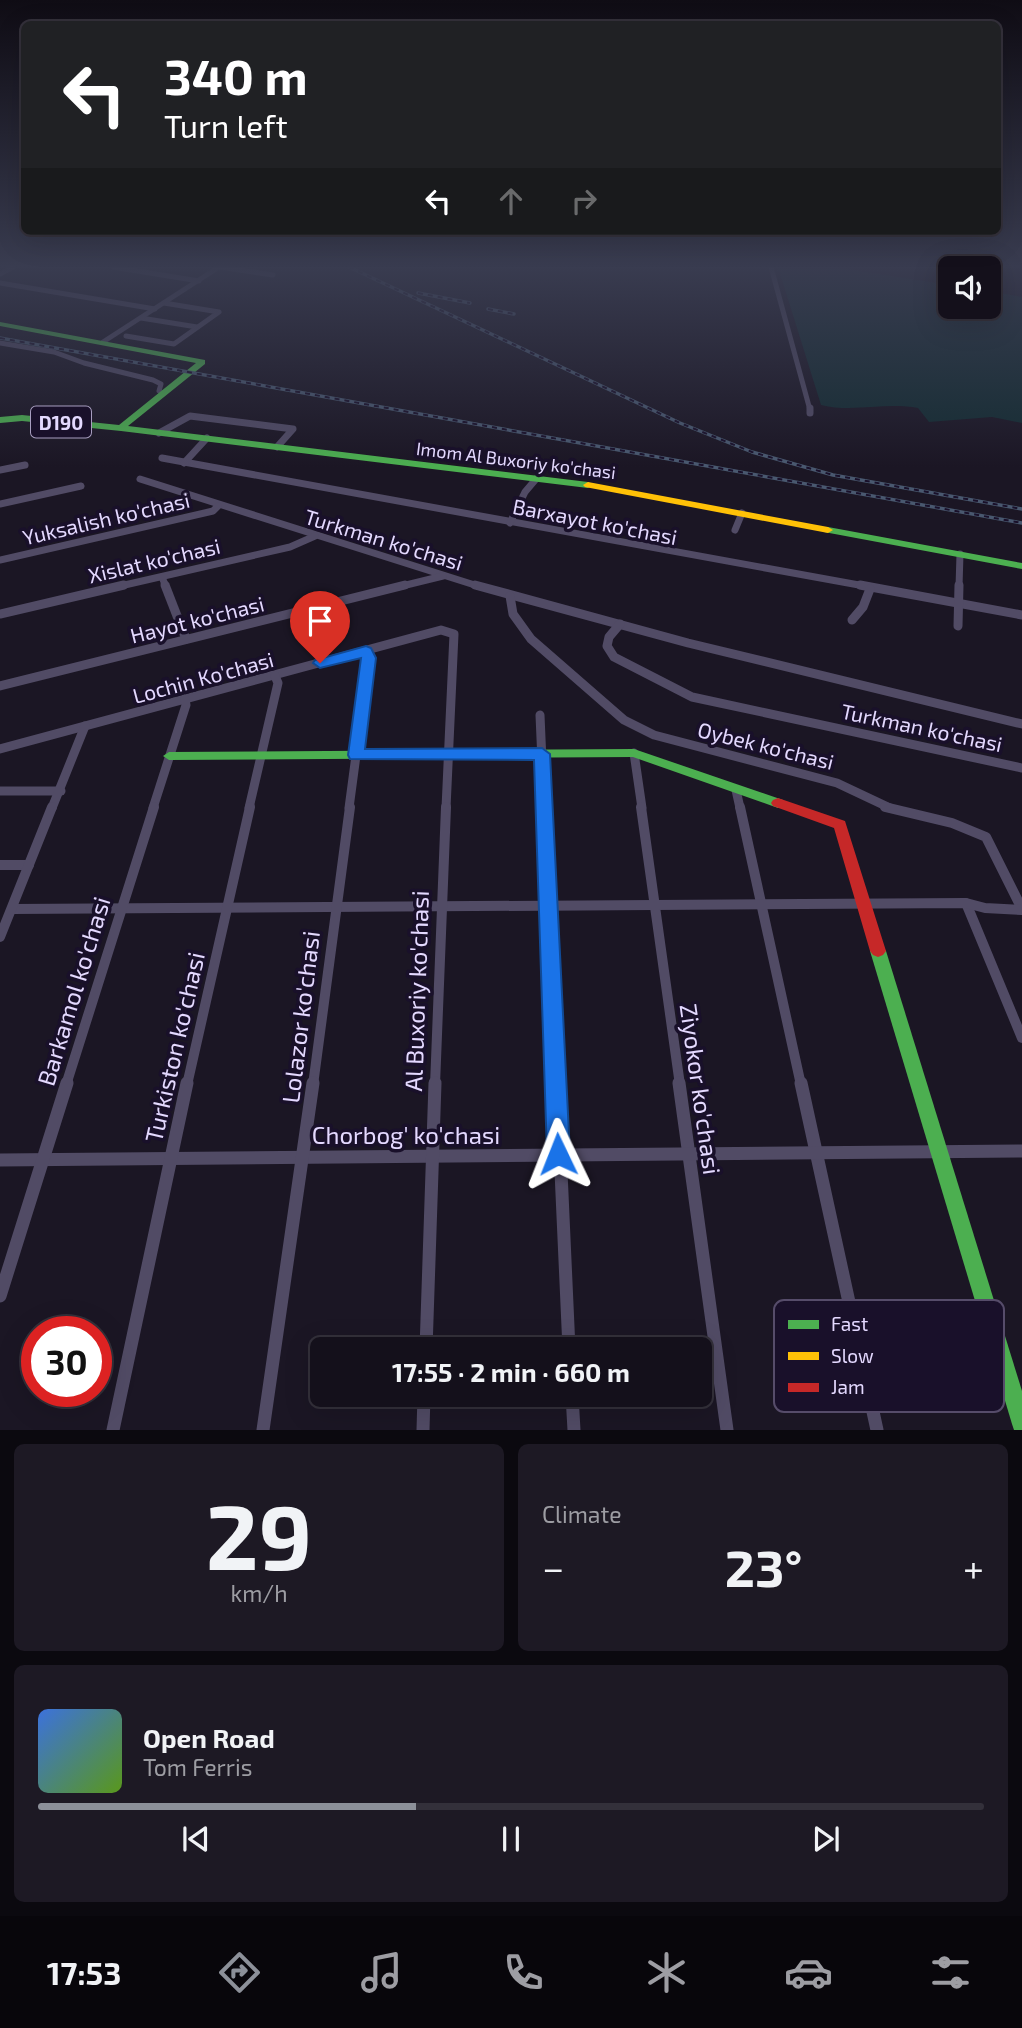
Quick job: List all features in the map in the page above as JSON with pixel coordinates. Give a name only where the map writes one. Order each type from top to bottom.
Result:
[{"type":"street","points":[[56,334],[103,342],[116,334]]},
{"type":"street","points":[[126,336],[174,344],[188,334]]},
{"type":"street","points":[[790,334],[807,392],[810,413]]},
{"type":"street","name":"D190","points":[[103,342],[202,362],[121,428]]},
{"type":"street","points":[[0,343],[54,352],[84,363],[153,380],[161,384],[159,391],[162,393]]},
{"type":"street","points":[[159,433],[169,423],[183,422],[190,416],[293,429],[277,447]]},
{"type":"street","name":"Imom Al Buxoriy ko'chasi","points":[[0,420],[22,418],[121,428],[536,479],[741,513],[1022,566]]},
{"type":"street","points":[[184,463],[207,438]]},
{"type":"street","name":"Barxayot ko'chasi","points":[[162,458],[1022,615]]},
{"type":"street","points":[[0,470],[25,465]]},
{"type":"street","name":"Turkman ko'chasi","points":[[140,479],[218,506],[510,596],[1022,724]]},
{"type":"street","points":[[510,523],[525,492],[536,479]]},
{"type":"street","name":"Yuksalish ko'chasi","points":[[0,504],[81,486]]},
{"type":"street","name":"Yuksalish ko'chasi","points":[[0,560],[213,511],[218,506]]},
{"type":"street","points":[[735,530],[741,513]]},
{"type":"street","name":"Xislat ko'chasi","points":[[0,614],[290,547],[315,536]]},
{"type":"street","points":[[958,626],[960,554]]},
{"type":"street","name":"Hayot ko'chasi","points":[[0,687],[443,576]]},
{"type":"street","points":[[162,577],[187,639]]},
{"type":"street","points":[[852,620],[863,607],[870,589]]},
{"type":"street","name":"Oybek ko'chasi","points":[[510,596],[511,608],[520,626],[531,639],[624,720],[672,741],[837,783],[888,808],[952,823],[986,837],[1022,909]]},
{"type":"street","name":"Turkman ko'chasi","points":[[620,624],[609,637],[607,646],[614,657],[692,697],[1022,768]]},
{"type":"street","name":"Lochin Ko'chasi","points":[[0,749],[441,630],[454,634]]},
{"type":"street","name":"Al Buxoriy ko'chasi","points":[[426,1337],[441,905],[454,634]]},
{"type":"street","name":"Lolazor ko'chasi","points":[[262,1430],[304,1156],[369,658],[366,651]]},
{"type":"street","name":"Turkiston ko'chasi","points":[[113,1430],[170,1158],[278,683],[275,676]]},
{"type":"street","name":"Barkamol ko'chasi","points":[[0,1296],[186,705],[185,699]]},
{"type":"street","points":[[540,715],[568,1337]]},
{"type":"street","points":[[0,937],[85,726]]},
{"type":"street","points":[[169,756],[634,754],[840,825],[984,1300]]},
{"type":"street","name":"Ziyokor ko'chasi","points":[[634,754],[727,1430]]},
{"type":"street","points":[[736,790],[848,1300]]},
{"type":"street","points":[[0,791],[61,791]]},
{"type":"street","points":[[0,865],[29,865]]},
{"type":"street","points":[[966,903],[1022,1038]]},
{"type":"street","points":[[12,909],[966,903],[985,908],[1022,909]]},
{"type":"street","name":"Chorbog' ko'chasi","points":[[0,1160],[433,1154],[1022,1151]]},
{"type":"street","points":[[1004,1366],[1022,1424]]},
{"type":"street","points":[[423,1430],[424,1407]]},
{"type":"street","points":[[573,1407],[574,1430]]},
{"type":"street","points":[[873,1412],[877,1430]]},
{"type":"green space","points":[[799,334],[1022,334],[1022,423],[992,417],[929,422],[918,408],[906,406],[821,405]]},
{"type":"railway","points":[[491,334],[680,423],[752,452],[833,475],[1022,509]]},
{"type":"railway","points":[[0,338],[1022,523]]},
{"type":"traffic: fast","points":[[52,334],[202,362]]},
{"type":"traffic: fast","points":[[121,428],[202,362]]},
{"type":"traffic: fast","points":[[0,420],[22,418],[121,428],[588,485]]},
{"type":"traffic: fast","points":[[828,530],[1022,566]]},
{"type":"traffic: fast","points":[[169,756],[634,753],[778,803]]},
{"type":"traffic: fast","points":[[878,951],[984,1300]]},
{"type":"traffic: fast","points":[[1004,1365],[1022,1424]]},
{"type":"traffic: slow","points":[[588,485],[828,530]]},
{"type":"traffic: jam","points":[[778,803],[840,825],[878,951]]},
{"type":"route","points":[[320,663],[366,651],[369,658],[356,755],[542,754],[558,1154]]}]
